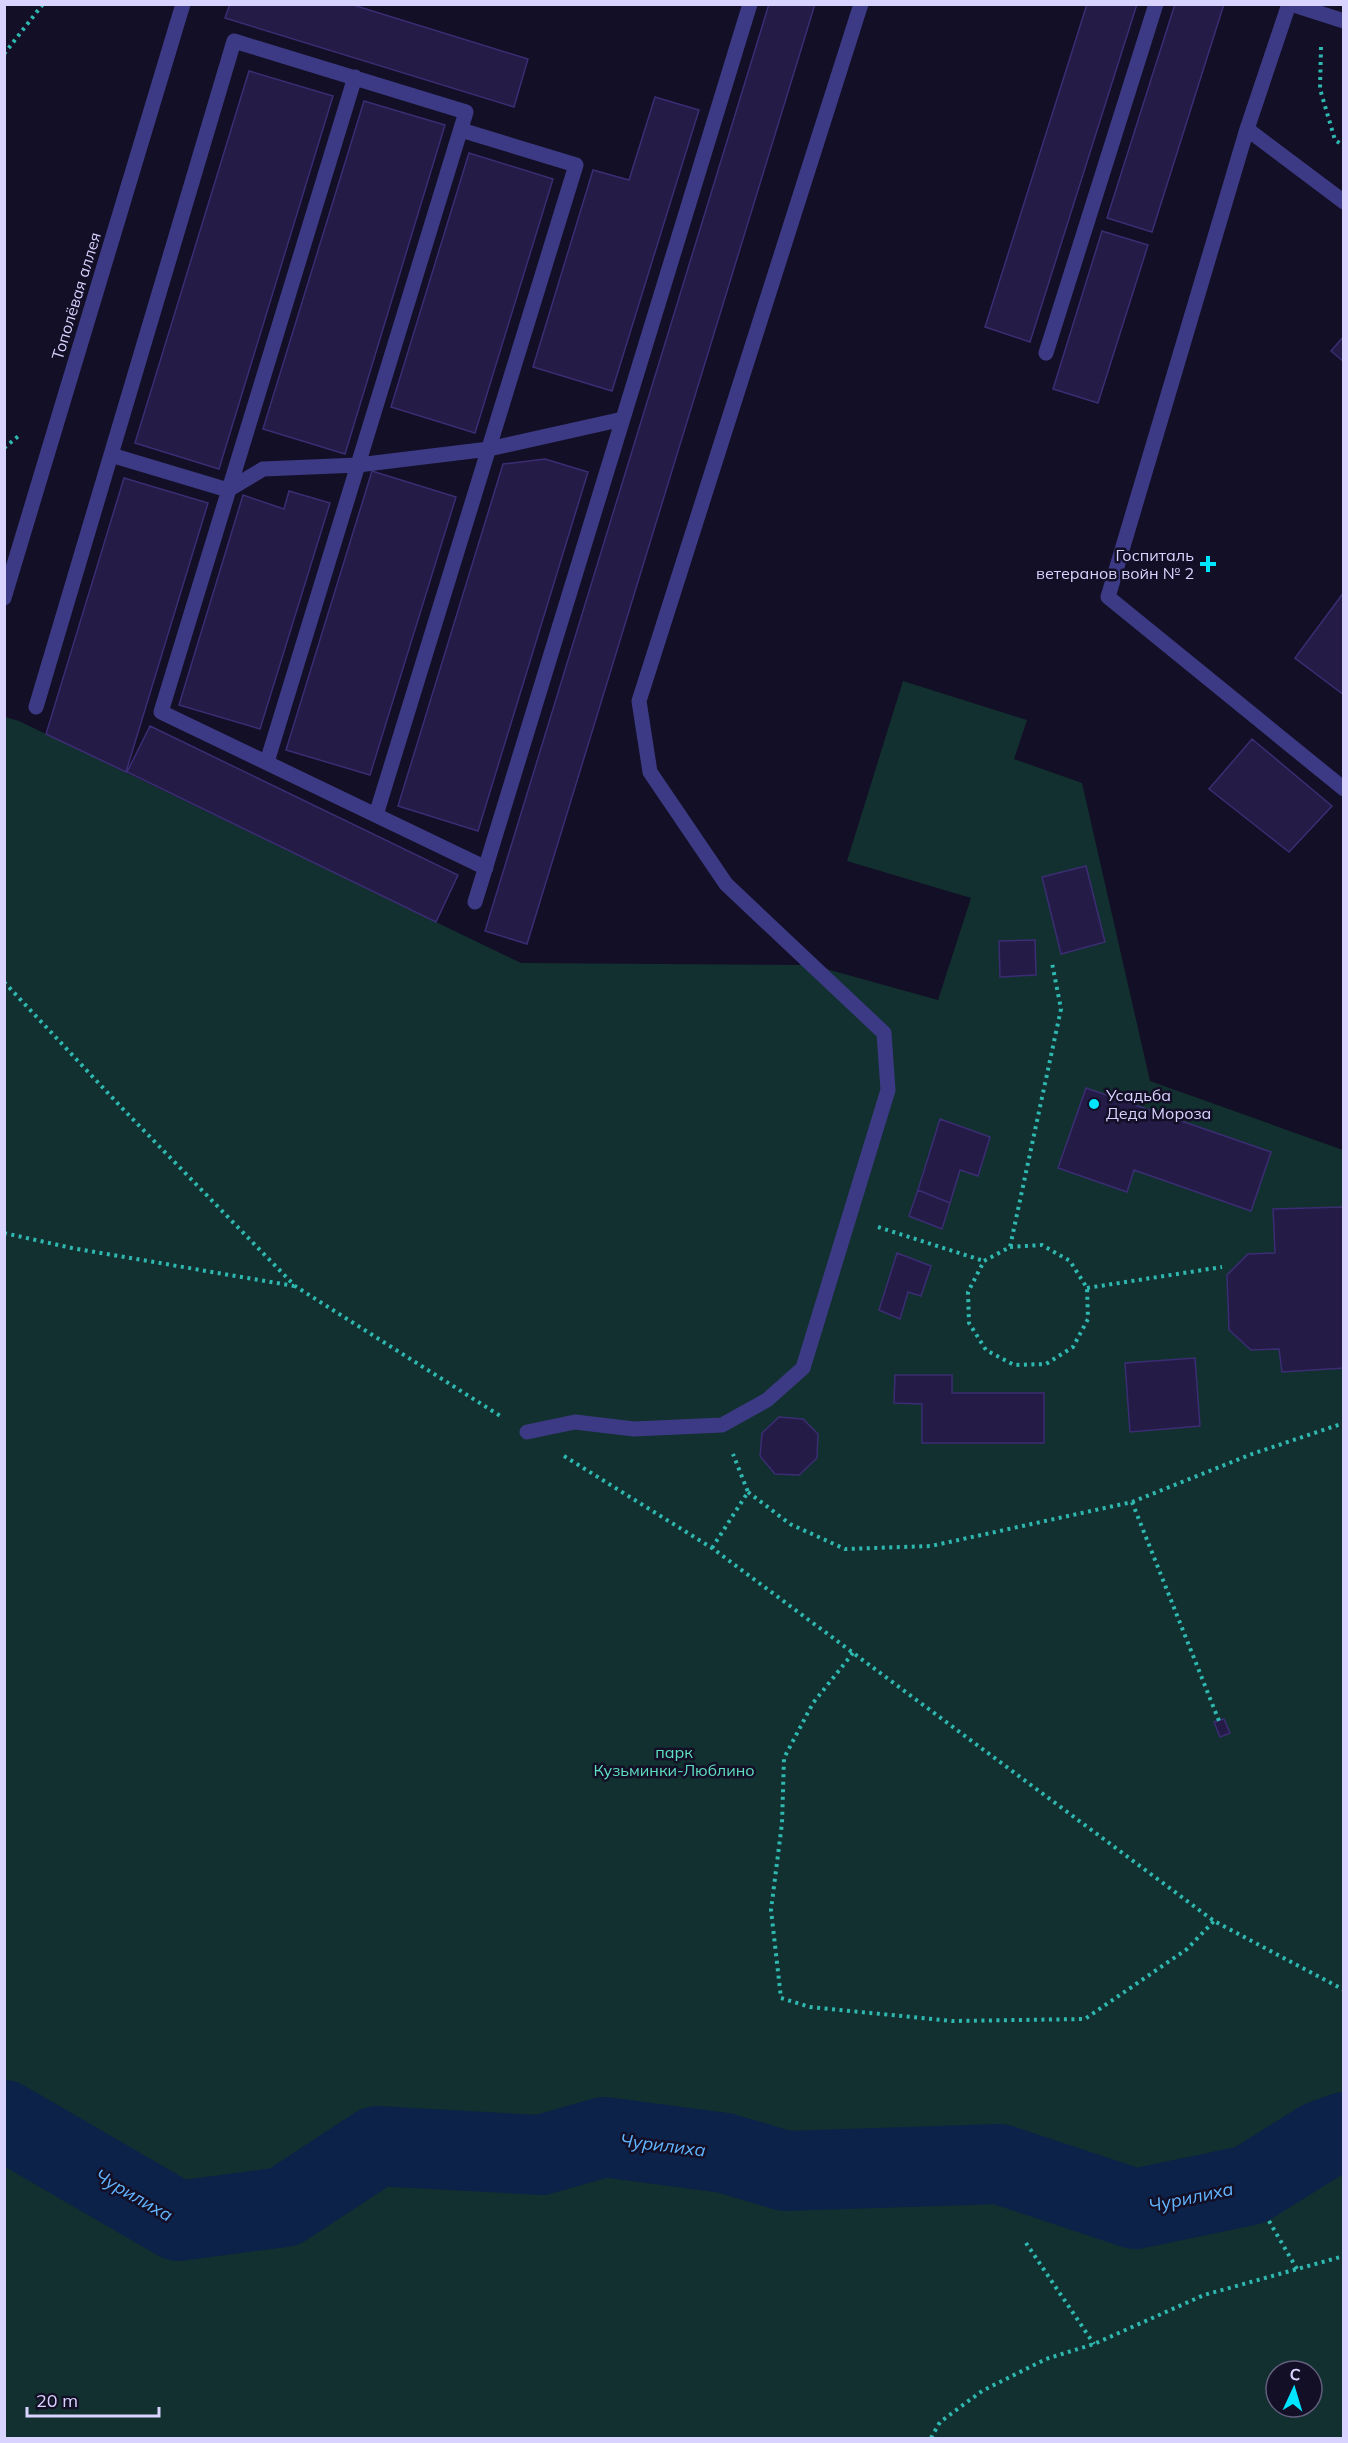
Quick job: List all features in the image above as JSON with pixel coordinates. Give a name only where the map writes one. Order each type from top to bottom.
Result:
[{"type":"street","name":"Тополёвая аллея","points":[[4,598],[183,4]]},
{"type":"street","points":[[475,902],[750,4]]},
{"type":"street","points":[[527,1432],[575,1422],[634,1429],[722,1425],[767,1400],[803,1368],[888,1090],[884,1033],[726,884],[650,772],[639,701],[861,4]]},
{"type":"street","points":[[1046,353],[1156,4]]},
{"type":"street","points":[[1344,21],[1290,4],[1247,129],[1108,597],[1344,789]]},
{"type":"street","points":[[36,707],[234,41],[466,111],[267,762]]},
{"type":"street","points":[[355,77],[161,712],[486,868]]},
{"type":"street","points":[[1247,129],[1344,202]]},
{"type":"street","points":[[376,815],[576,165],[461,130]]},
{"type":"street","points":[[111,455],[228,490],[263,469],[358,465],[489,449],[623,419]]},
{"type":"path","points":[[4,54],[43,4]]},
{"type":"path","points":[[1323,14],[1320,89],[1335,140],[1344,146]]},
{"type":"path","points":[[1010,1247],[1060,1010],[1052,963]]},
{"type":"path","points":[[4,982],[120,1107],[295,1286],[72,1248],[4,1233]]},
{"type":"path","points":[[848,1219],[984,1261]]},
{"type":"path","points":[[1041,1245],[1070,1261],[1087,1287],[1088,1319],[1073,1347],[1046,1364],[1014,1365],[986,1350],[969,1323],[968,1292],[984,1261],[1010,1247],[1041,1245]]},
{"type":"path","points":[[1087,1287],[1222,1267]]},
{"type":"path","points":[[722,1425],[748,1491],[790,1524],[845,1549],[931,1546],[1132,1502],[1252,1454],[1344,1423]]},
{"type":"path","points":[[712,1548],[748,1491]]},
{"type":"path","points":[[1132,1502],[1219,1721]]},
{"type":"path","points":[[801,1616],[1214,1922],[1344,1990]]},
{"type":"path","points":[[853,1653],[813,1703],[784,1758],[782,1823],[771,1910],[781,1998],[810,2007],[952,2021],[1085,2019],[1187,1949],[1214,1922]]},
{"type":"path","points":[[1269,2221],[1297,2269]]},
{"type":"path","points":[[1026,2242],[1094,2343]]},
{"type":"path","points":[[931,2439],[940,2422],[982,2391],[1046,2359],[1094,2343],[1204,2295],[1344,2256]]},
{"type":"green space","name":"парк Кузьминки-Люблино","points":[[903,681],[1027,720],[1014,759],[1082,783],[1150,1081],[1343,1150],[1343,2438],[5,2438],[5,717],[19,721],[521,963],[812,965],[938,1000],[971,898],[847,861]]},
{"type":"building","points":[[230,4],[350,4],[528,59],[514,107],[225,18]]},
{"type":"building","points":[[769,4],[815,4],[527,944],[485,931]]},
{"type":"building","points":[[1087,4],[1137,4],[1030,342],[985,327]]},
{"type":"building","points":[[1175,4],[1224,4],[1152,232],[1107,218]]},
{"type":"building","points":[[249,71],[333,96],[219,469],[135,443]]},
{"type":"building","points":[[655,97],[699,110],[612,391],[533,367],[593,170],[629,180]]},
{"type":"building","points":[[364,101],[445,125],[345,454],[263,429]]},
{"type":"building","points":[[469,153],[553,179],[475,433],[391,407]]},
{"type":"building","points":[[1102,231],[1148,245],[1098,403],[1053,389]]},
{"type":"building","points":[[1344,336],[1344,362],[1331,351]]},
{"type":"building","points":[[545,459],[588,472],[478,831],[398,806],[503,464]]},
{"type":"building","points":[[372,471],[456,497],[370,775],[286,750]]},
{"type":"building","points":[[124,478],[208,503],[126,772],[46,734]]},
{"type":"building","points":[[289,491],[330,503],[260,729],[179,705],[243,495],[284,509]]},
{"type":"building","points":[[1344,592],[1344,695],[1295,658]]},
{"type":"building","points":[[150,726],[458,875],[436,922],[127,772]]},
{"type":"building","points":[[1252,739],[1332,806],[1289,852],[1209,789]]},
{"type":"building","points":[[1086,866],[1105,942],[1061,954],[1042,877]]},
{"type":"building","points":[[1035,940],[1036,975],[1000,977],[999,941]]},
{"type":"building","points":[[1086,1088],[1271,1152],[1251,1211],[1134,1170],[1127,1192],[1058,1168]]},
{"type":"building","points":[[940,1119],[990,1137],[978,1176],[960,1170],[950,1203],[918,1190]]},
{"type":"building","points":[[918,1190],[950,1203],[942,1229],[909,1216]]},
{"type":"building","points":[[1344,1207],[1344,1368],[1282,1372],[1279,1349],[1251,1350],[1229,1330],[1227,1275],[1248,1254],[1275,1253],[1273,1209]]},
{"type":"building","points":[[897,1253],[931,1266],[921,1296],[908,1292],[900,1319],[879,1310]]},
{"type":"building","points":[[1195,1358],[1200,1426],[1130,1432],[1125,1363]]},
{"type":"building","points":[[895,1375],[952,1375],[952,1393],[1044,1393],[1044,1443],[922,1443],[922,1404],[894,1403]]},
{"type":"building","points":[[779,1417],[803,1419],[818,1434],[817,1458],[799,1475],[775,1474],[760,1456],[762,1433]]},
{"type":"building","points":[[1224,1719],[1230,1733],[1220,1737],[1214,1722]]},
{"type":"waterway","name":"Чурилиха","points":[[4,2120],[178,2221],[284,2207],[377,2146],[541,2155],[604,2137],[725,2153],[785,2171],[1000,2164],[1135,2209],[1250,2185],[1322,2140],[1344,2132]]},
{"type":"place","name":"Госпиталь ветеранов войн № 2","points":[[1208,564]]},
{"type":"place","name":"Усадьба Деда Мороза","points":[[1094,1104]]}]
